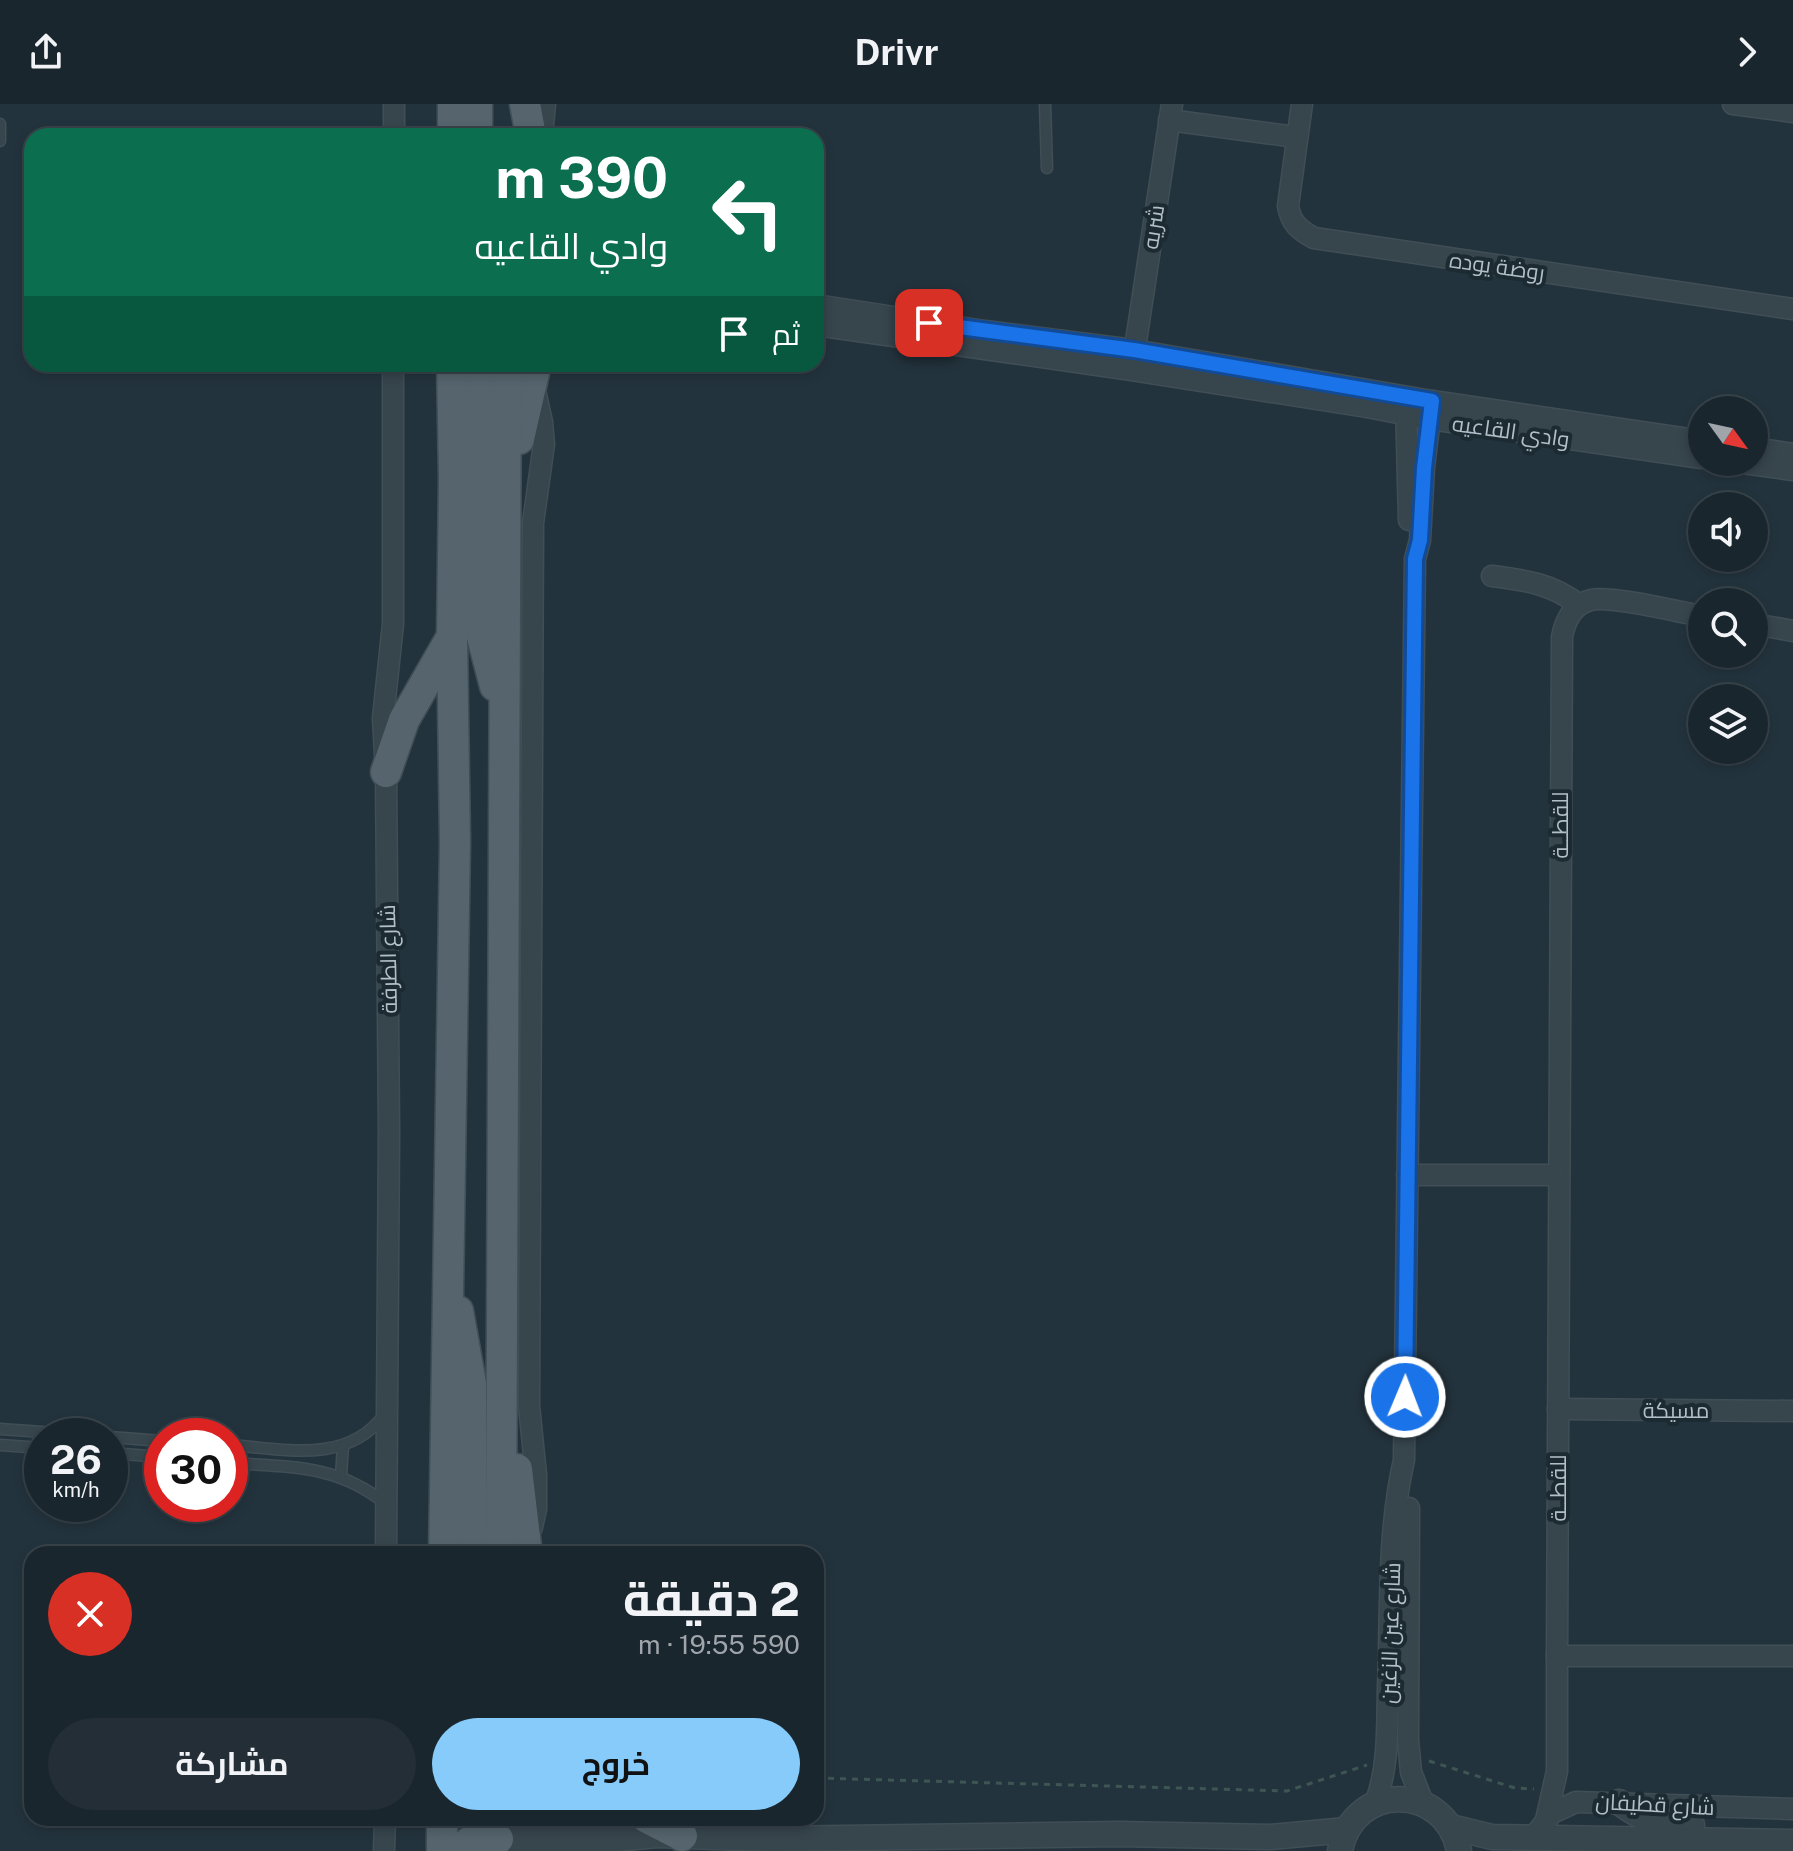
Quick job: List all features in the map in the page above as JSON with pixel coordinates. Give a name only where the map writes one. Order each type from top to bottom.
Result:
[{"type":"main road","points":[[453,104],[453,128]]},
{"type":"main road","points":[[477,104],[477,128]]},
{"type":"main road","points":[[509,104],[509,128]]},
{"type":"main road","points":[[525,104],[530,128]]},
{"type":"main road","points":[[444,1546],[455,842],[452,372]]},
{"type":"main road","points":[[481,372],[479,614],[504,718]]},
{"type":"main road","points":[[518,1546],[521,1491],[502,1388],[504,718],[506,524],[524,372]]},
{"type":"main road","points":[[386,772],[404,720],[452,636]]},
{"type":"main road","points":[[447,1274],[463,1325],[471,1384],[472,1546]]},
{"type":"main road","points":[[442,1826],[442,1851]]},
{"type":"main road","points":[[663,1826],[682,1836]]},
{"type":"street","points":[[394,104],[394,128]]},
{"type":"street","points":[[543,128],[545,104]]},
{"type":"street","name":"روضة يوده","points":[[1302,104],[1288,206],[1290,217],[1303,232],[1314,238],[1793,309]]},
{"type":"street","points":[[1733,104],[1793,112]]},
{"type":"street","points":[[1170,112],[1296,137]]},
{"type":"street","name":"شريه","points":[[1133,360],[1170,112]]},
{"type":"street","name":"وادي القاعيه","points":[[824,306],[985,331],[1133,360],[1688,456]]},
{"type":"street","name":"وادي القاعيه","points":[[824,326],[1133,360]]},
{"type":"street","name":"شارع الطرفة","points":[[386,1546],[389,1117],[383,718],[393,624],[393,372]]},
{"type":"street","points":[[520,1546],[536,1509],[529,1406],[533,523],[544,444],[540,411],[525,372]]},
{"type":"street","name":"شارع عين الزغين","points":[[1375,1804],[1386,1759],[1392,1577],[1398,1493],[1404,1460],[1415,559],[1410,534],[1406,406]]},
{"type":"street","name":"وادي القاعيه","points":[[1431,410],[1688,439]]},
{"type":"street","name":"شارع عين الزغين","points":[[1415,559],[1420,540],[1431,410]]},
{"type":"street","points":[[1768,450],[1793,454]]},
{"type":"street","points":[[1768,467],[1793,470]]},
{"type":"street","points":[[1492,576],[1542,584],[1579,605],[1599,599],[1688,614]]},
{"type":"street","name":"للقطــة","points":[[1539,1829],[1557,1771],[1561,653],[1565,624],[1579,605]]},
{"type":"street","points":[[1768,627],[1793,631]]},
{"type":"street","points":[[1407,1175],[1558,1175]]},
{"type":"street","name":"مسيكة","points":[[1558,1409],[1793,1411]]},
{"type":"street","name":"شارع عين الزغين","points":[[1404,1460],[1409,1489],[1408,1740],[1411,1772],[1423,1803]]},
{"type":"street","points":[[1557,1656],[1793,1656]]},
{"type":"street","name":"للقطــة","points":[[1557,1771],[1573,1803]]},
{"type":"street","points":[[481,1838],[682,1836],[774,1839],[1091,1834],[1344,1841],[1364,1811],[1375,1804],[1399,1799],[1423,1803],[1443,1817],[1451,1827],[1459,1851]]},
{"type":"street","points":[[1619,1802],[1653,1822],[1677,1826],[1733,1825],[1751,1831],[1766,1842]]},
{"type":"street","name":"شارع قطيفان","points":[[1539,1829],[1559,1808],[1573,1803],[1793,1809]]},
{"type":"street","points":[[384,1851],[385,1826]]},
{"type":"street","name":"شارع قطيفان","points":[[1451,1827],[1492,1837],[1539,1829],[1793,1842]]},
{"type":"lane","points":[[1045,104],[1047,168]]},
{"type":"lane","points":[[0,124],[0,141]]},
{"type":"lane","points":[[248,1446],[314,1451],[343,1446],[369,1432],[388,1410]]},
{"type":"lane","points":[[0,1429],[24,1431]]},
{"type":"lane","points":[[0,1445],[24,1447]]},
{"type":"lane","points":[[341,1476],[343,1446]]},
{"type":"lane","points":[[248,1464],[311,1469],[341,1476],[386,1504]]},
{"type":"path","points":[[824,1778],[1287,1791],[1386,1759]]},
{"type":"route","points":[[929,323],[1134,350],[1432,401],[1420,540],[1415,559],[1405,1397]]}]
